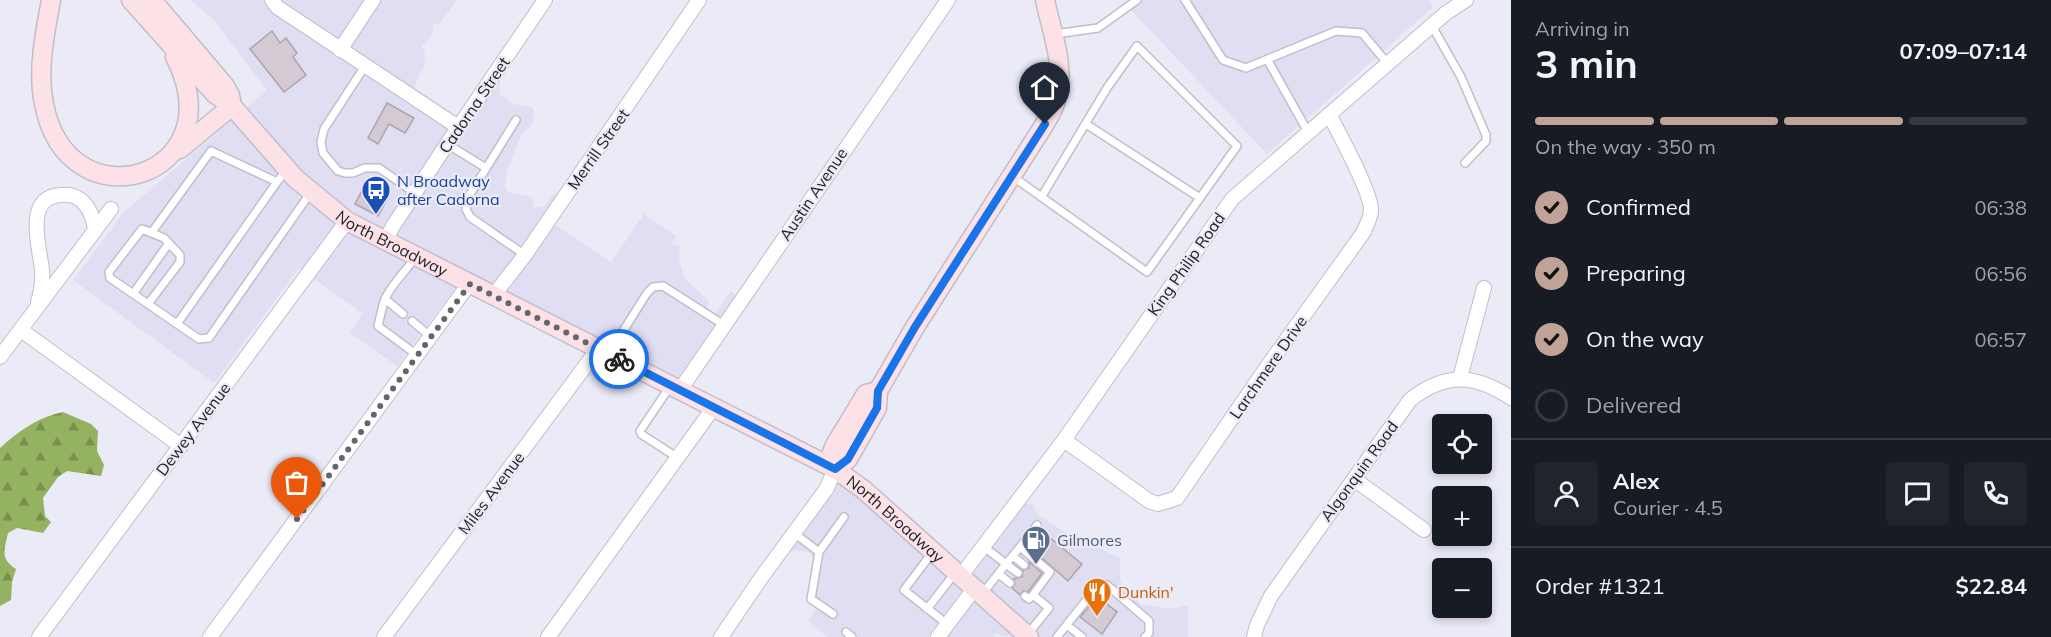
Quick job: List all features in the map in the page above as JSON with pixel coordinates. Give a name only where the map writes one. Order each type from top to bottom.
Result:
[{"type":"main road","points":[[51,0],[43,56],[42,90],[51,128],[63,148],[85,168],[115,177],[146,172],[164,161],[232,106]]},
{"type":"main road","name":"North Broadway","points":[[131,0],[215,94],[232,106],[282,176],[311,192],[347,221],[835,469],[864,490],[1028,636]]},
{"type":"main road","name":"North Broadway","points":[[152,0],[225,86],[232,106]]},
{"type":"main road","points":[[835,469],[848,459],[877,408],[878,391],[915,327],[1045,124],[1057,98],[1059,73],[1045,0]]},
{"type":"main road","points":[[156,28],[180,67],[187,87],[190,106],[183,137],[164,161]]},
{"type":"street","points":[[272,0],[277,7],[458,127]]},
{"type":"street","points":[[340,50],[373,0]]},
{"type":"street","name":"Cadorna Street","points":[[385,241],[458,127],[545,0]]},
{"type":"street","name":"Merrill Street","points":[[493,296],[525,255],[699,0]]},
{"type":"street","name":"Austin Avenue","points":[[675,388],[724,325],[948,0]]},
{"type":"street","name":"King Philip Road","points":[[957,575],[983,546],[1064,440],[1226,205],[1237,193],[1432,26],[1466,0]]},
{"type":"street","name":"Larchmere Drive","points":[[1064,440],[1149,501],[1158,504],[1177,498],[1363,233],[1368,221],[1371,210],[1366,192],[1329,114]]},
{"type":"street","points":[[36,309],[42,277],[36,224],[45,203],[56,195],[78,198],[90,212],[95,231]]},
{"type":"street","points":[[0,357],[111,209]]},
{"type":"street","name":"Dewey Avenue","points":[[39,637],[347,221]]},
{"type":"street","points":[[210,637],[470,284]]},
{"type":"street","points":[[1484,288],[1461,378],[1492,387],[1511,398]]},
{"type":"street","points":[[21,330],[181,446]]},
{"type":"street","name":"Miles Avenue","points":[[384,637],[604,351]]},
{"type":"street","name":"Algonquin Road","points":[[1254,637],[1260,617],[1271,596],[1410,400],[1421,391],[1461,378]]},
{"type":"street","points":[[548,637],[714,407]]},
{"type":"street","points":[[721,637],[827,488],[835,469]]},
{"type":"street","points":[[1354,479],[1424,530]]},
{"type":"street","points":[[938,637],[947,624],[978,593]]},
{"type":"lane","points":[[1052,34],[1098,28],[1137,0]]},
{"type":"lane","points":[[1185,0],[1223,60],[1246,68],[1336,31],[1362,33],[1388,64]]},
{"type":"lane","points":[[1432,26],[1461,77],[1486,135],[1486,141],[1465,163]]},
{"type":"lane","points":[[1012,176],[1147,272],[1236,146],[1137,46],[1107,88],[1042,196]]},
{"type":"lane","points":[[1267,59],[1308,132]]},
{"type":"lane","points":[[365,66],[324,129],[321,142],[323,153],[338,171],[353,173],[364,168],[379,168],[415,193]]},
{"type":"lane","points":[[516,120],[469,196],[466,209],[470,217],[525,255]]},
{"type":"lane","points":[[1086,124],[1200,198]]},
{"type":"lane","points":[[447,144],[486,168]]},
{"type":"lane","points":[[152,232],[212,150],[282,176],[177,324]]},
{"type":"lane","points":[[148,304],[180,262],[180,255],[169,243],[152,232],[142,229],[109,272],[110,278],[199,339],[209,338],[311,192]]},
{"type":"lane","points":[[133,294],[169,243]]},
{"type":"lane","points":[[416,257],[385,299],[378,326],[418,356]]},
{"type":"lane","points":[[604,351],[653,287],[663,286],[724,325]]},
{"type":"lane","points":[[385,299],[403,314]]},
{"type":"lane","points":[[412,321],[431,337]]},
{"type":"lane","points":[[675,388],[640,431],[641,434],[678,458]]},
{"type":"lane","points":[[833,614],[811,599],[819,552],[844,516]]},
{"type":"lane","points":[[978,593],[999,574],[1037,525]]},
{"type":"lane","points":[[794,533],[819,552]]},
{"type":"lane","points":[[983,546],[1018,573]]},
{"type":"lane","points":[[1020,547],[1050,572],[1032,591],[1049,609],[1028,636]]},
{"type":"lane","points":[[933,553],[904,590],[947,624]]},
{"type":"lane","points":[[1013,556],[1024,565]]},
{"type":"lane","points":[[999,574],[1010,583]]},
{"type":"lane","points":[[927,609],[957,575]]},
{"type":"lane","points":[[1057,637],[1100,583],[1107,585],[1149,621],[1149,633],[1146,637]]},
{"type":"lane","points":[[1067,625],[1082,637]]},
{"type":"shaded area","points":[[190,0],[457,0],[440,23],[433,25],[433,34],[422,46],[425,54],[424,67],[419,74],[414,91],[450,127],[499,78],[500,94],[513,104],[531,107],[534,110],[532,125],[522,134],[508,168],[505,185],[507,192],[532,197],[534,208],[544,206],[556,192],[562,197],[548,220],[611,262],[644,214],[676,236],[672,243],[680,246],[679,260],[684,278],[709,301],[704,314],[715,313],[731,291],[737,297],[677,386],[464,283],[450,295],[397,366],[350,333],[363,314],[299,268],[214,383],[73,280],[124,212],[267,90],[213,19]]},
{"type":"shaded area","points":[[1137,0],[1430,0],[1433,7],[1267,154],[1131,10]]},
{"type":"shaded area","points":[[833,471],[958,578],[1022,505],[1033,503],[1035,511],[1040,516],[1068,534],[1075,542],[1101,549],[1120,558],[1120,580],[1124,590],[1135,594],[1140,604],[1164,608],[1188,605],[1188,637],[1009,637],[993,633],[995,637],[827,637],[808,620],[820,604],[812,596],[817,572],[814,560],[808,552],[795,550],[788,553]]},
{"type":"green space","points":[[63,412],[91,424],[98,431],[97,451],[104,465],[101,476],[67,471],[58,477],[43,498],[45,516],[51,522],[43,533],[17,528],[8,533],[4,554],[7,561],[16,569],[12,582],[11,600],[0,606],[0,448],[29,426],[46,417]]},
{"type":"building","points":[[272,31],[280,43],[286,38],[297,53],[293,57],[306,75],[284,92],[250,49]]},
{"type":"building","points":[[387,103],[414,118],[405,133],[389,124],[378,144],[368,138]]},
{"type":"building","points":[[366,183],[389,196],[378,216],[355,204]]},
{"type":"building","points":[[1049,537],[1082,564],[1068,581],[1036,553]]},
{"type":"building","points":[[1029,562],[1042,573],[1028,592],[1023,591],[1020,595],[1012,588],[1015,584],[1013,579],[1022,577],[1023,570],[1029,568]]},
{"type":"building","name":"Dunkin'","points":[[1098,597],[1117,612],[1102,634],[1080,617]]},
{"type":"way so far","points":[[297,519],[470,284],[619,359]]},
{"type":"place","name":"N Broadway after Cadorna","points":[[376,216]]},
{"type":"place","name":"Gilmores","points":[[1036,566]]},
{"type":"place","name":"Dunkin'","points":[[1097,618]]},
{"type":"route","points":[[619,359],[835,469],[848,459],[877,408],[878,391],[915,327],[1045,124]]}]
